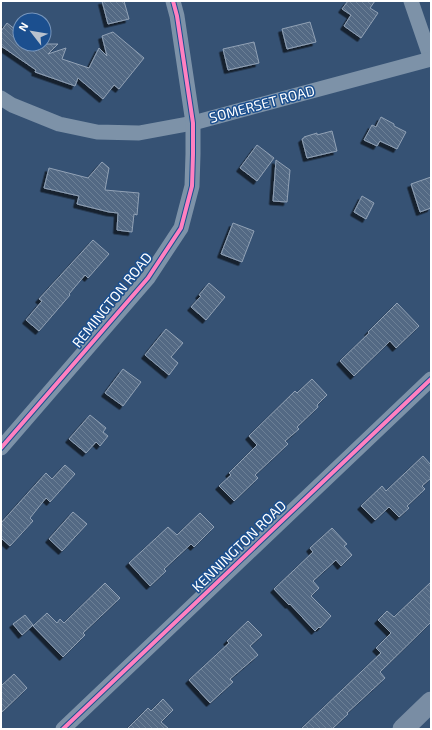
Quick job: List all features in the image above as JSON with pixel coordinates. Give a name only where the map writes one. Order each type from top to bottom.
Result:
[{"type":"street","name":"REMINGTON ROAD","points":[[1,448],[148,278],[181,228],[192,186],[194,154],[193,123],[177,16],[173,1]]},
{"type":"street","points":[[411,1],[431,59]]},
{"type":"street","name":"SOMERSET ROAD","points":[[1,98],[12,105],[59,124],[97,132],[139,133],[193,123],[431,59]]},
{"type":"street","name":"KENNINGTON ROAD","points":[[63,729],[431,379]]},
{"type":"street","points":[[403,729],[431,702]]},
{"type":"building","points":[[102,1],[124,1],[129,19],[108,24]]},
{"type":"building","points":[[348,1],[375,1],[370,8],[378,13],[361,38],[344,26],[351,15],[342,9]]},
{"type":"building","points":[[310,22],[316,42],[287,49],[282,29]]},
{"type":"building","points":[[7,23],[12,27],[12,52],[50,52],[48,54],[66,48],[62,59],[89,68],[99,48],[107,56],[102,36],[113,32],[144,58],[119,89],[114,85],[103,99],[78,78],[75,86],[35,72],[36,70],[1,46],[1,31]]},
{"type":"building","points":[[254,42],[259,63],[228,70],[223,49]]},
{"type":"building","points":[[52,44],[58,44],[52,50]]},
{"type":"building","points":[[381,117],[406,132],[397,149],[380,141],[377,146],[364,140],[372,125],[376,127]]},
{"type":"building","points":[[332,131],[337,151],[307,158],[302,139],[317,133],[317,135]]},
{"type":"building","points":[[257,145],[274,158],[257,181],[240,168]]},
{"type":"building","points":[[276,160],[290,170],[287,202],[273,201]]},
{"type":"building","points":[[102,162],[109,168],[105,190],[139,193],[137,215],[134,214],[132,232],[117,230],[118,213],[77,204],[79,196],[44,188],[49,168],[88,178]]},
{"type":"building","points":[[431,177],[431,208],[420,212],[411,184]]},
{"type":"building","points":[[362,196],[374,203],[366,219],[354,212]]},
{"type":"building","points":[[233,223],[254,231],[242,262],[221,254]]},
{"type":"building","points":[[93,240],[109,254],[88,278],[85,275],[39,331],[26,320],[42,301],[39,299]]},
{"type":"building","points":[[209,283],[225,297],[206,320],[191,307],[201,296],[199,295]]},
{"type":"building","points":[[397,303],[419,326],[396,348],[390,341],[354,376],[340,361]]},
{"type":"building","points":[[166,329],[183,343],[171,357],[178,363],[169,375],[145,355]]},
{"type":"building","points":[[123,369],[141,382],[123,406],[105,393]]},
{"type":"building","points":[[312,379],[327,395],[317,405],[318,407],[297,427],[299,429],[285,441],[288,444],[255,475],[258,478],[234,501],[219,486],[231,475],[229,473],[257,445],[249,436],[295,391],[297,393]]},
{"type":"building","points":[[90,415],[106,428],[103,432],[108,436],[100,446],[96,442],[86,453],[69,439]]},
{"type":"building","points":[[423,456],[431,465],[431,478],[422,486],[425,489],[407,506],[409,508],[399,517],[389,507],[375,520],[361,506],[382,486],[386,491]]},
{"type":"building","points":[[65,465],[75,474],[50,502],[46,498],[30,518],[33,521],[10,546],[1,538],[1,523],[46,473],[52,479]]},
{"type":"building","points":[[73,512],[87,524],[62,551],[49,539]]},
{"type":"building","points":[[200,513],[214,527],[194,547],[191,544],[164,569],[166,571],[150,586],[129,563],[168,527],[177,535]]},
{"type":"building","points":[[332,528],[347,544],[344,546],[352,555],[341,566],[336,560],[313,581],[319,588],[311,596],[331,616],[320,628],[319,627],[315,631],[274,589],[313,552],[310,548]]},
{"type":"building","points":[[431,582],[431,622],[380,672],[385,678],[332,729],[301,729],[381,653],[376,648],[391,633],[378,620],[387,611],[394,617]]},
{"type":"building","points":[[105,583],[120,598],[83,633],[85,635],[63,657],[33,626],[47,613],[57,623],[60,619],[64,623]]},
{"type":"building","points":[[25,615],[33,625],[22,635],[13,624]]},
{"type":"building","points":[[248,621],[262,635],[250,646],[258,655],[230,679],[233,682],[210,703],[189,680],[229,643],[227,641]]},
{"type":"building","points":[[14,674],[27,688],[1,713],[1,686]]},
{"type":"building","points":[[163,699],[173,710],[161,722],[169,729],[127,729],[148,708],[151,711]]},
{"type":"cycle path","points":[[1,448],[148,278],[181,228],[192,186],[193,123],[177,16],[173,1]]},
{"type":"cycle path","points":[[63,729],[431,379]]}]
